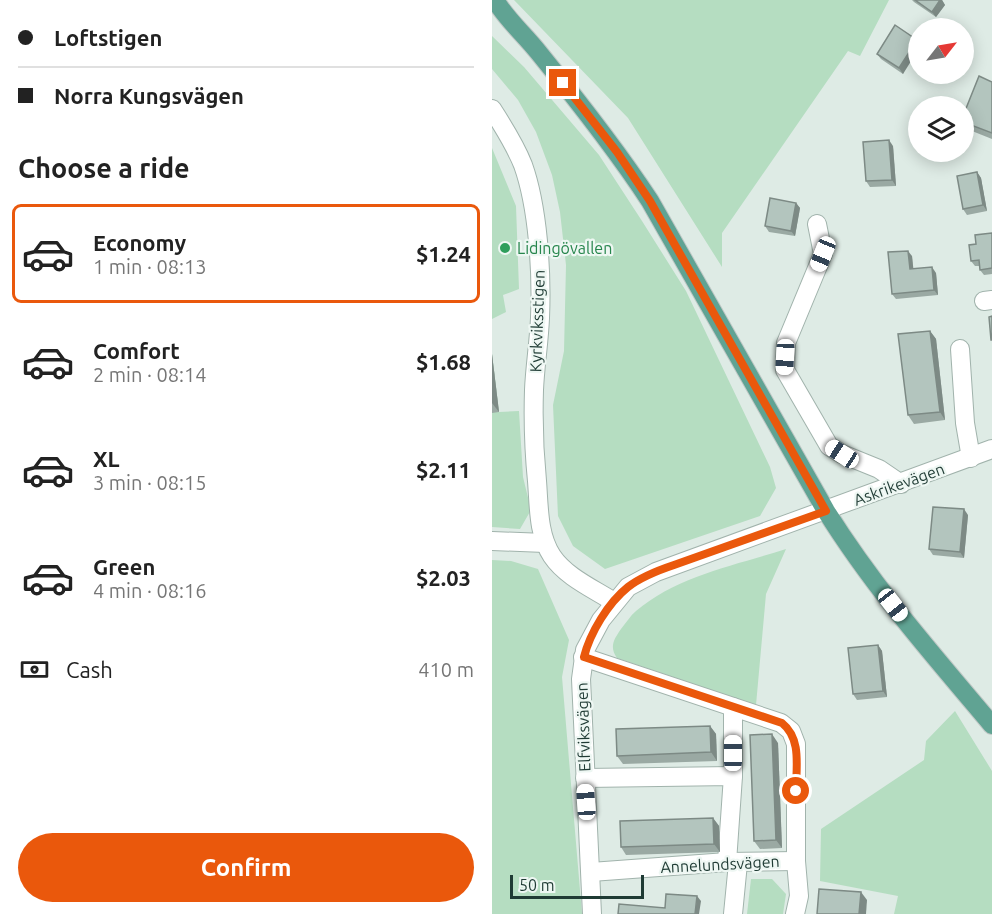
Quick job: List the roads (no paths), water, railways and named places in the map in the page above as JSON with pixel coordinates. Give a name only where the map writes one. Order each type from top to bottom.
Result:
[{"type":"main road","points":[[495,0],[499,14],[536,48],[617,152],[650,201],[826,511],[855,556],[932,654],[992,724]]},
{"type":"street","name":"Kyrkviksstigen","points":[[492,109],[503,125],[522,165],[533,208],[539,264],[540,316],[534,390],[534,441],[541,524],[545,543],[557,562],[614,603]]},
{"type":"street","points":[[817,224],[823,254],[786,343],[785,370],[829,446],[842,454],[879,469],[901,484]]},
{"type":"street","points":[[960,349],[965,423],[971,458]]},
{"type":"street","name":"Askrikevägen","points":[[826,511],[992,449]]},
{"type":"street","name":"Elfviksvägen","points":[[592,914],[580,679],[584,657],[601,620],[628,587],[656,572],[826,511]]},
{"type":"street","points":[[492,541],[545,543]]},
{"type":"street","points":[[584,657],[782,723],[791,731],[796,744],[796,861]]},
{"type":"street","points":[[733,707],[734,914]]},
{"type":"street","points":[[585,778],[733,776]]},
{"type":"street","name":"Annelundsvägen","points":[[591,872],[732,862],[796,861],[799,896],[795,914]]},
{"type":"place","name":"Lidingövallen","points":[[505,248]]}]
